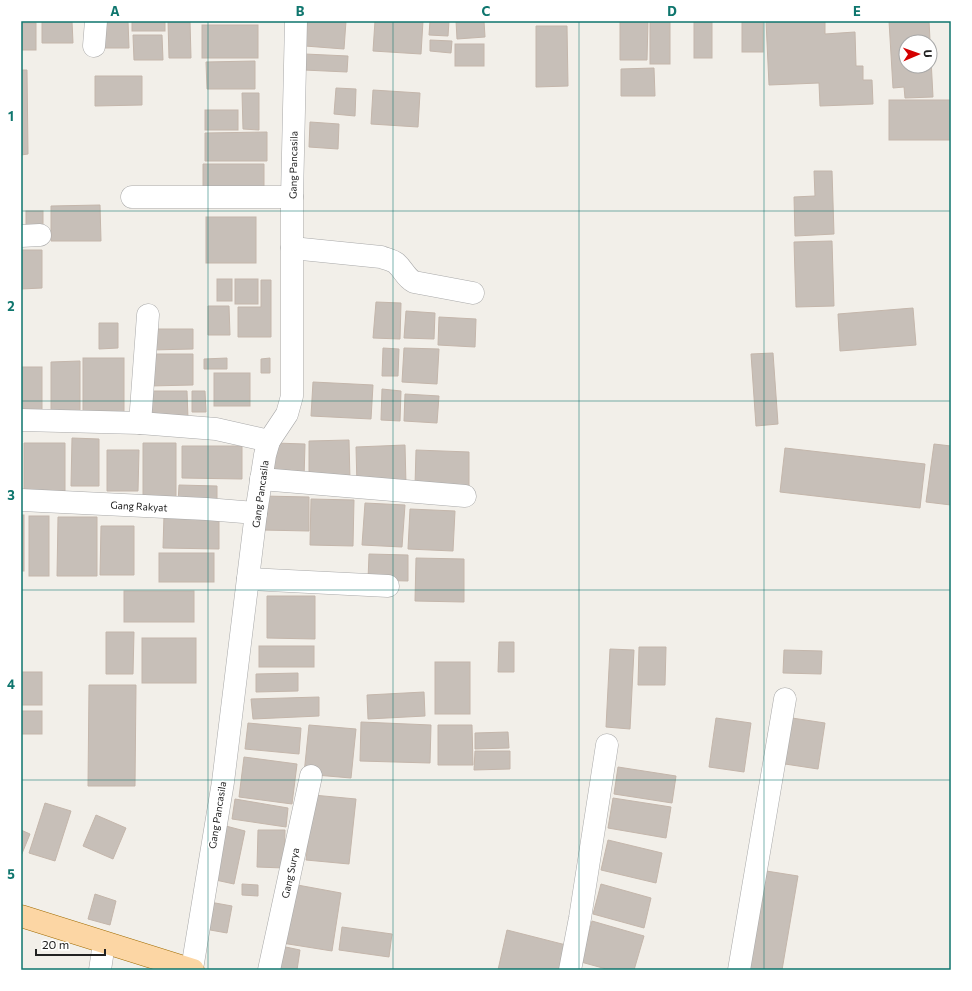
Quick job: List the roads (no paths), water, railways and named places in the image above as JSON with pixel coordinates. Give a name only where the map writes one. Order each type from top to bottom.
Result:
[{"type":"main road","points":[[21,916],[193,970]]},
{"type":"street","points":[[94,46],[96,21]]},
{"type":"street","name":"Gang Pancasila","points":[[193,970],[223,782],[261,480],[269,441],[288,414],[292,396],[292,197],[296,21]]},
{"type":"street","points":[[132,197],[292,197]]},
{"type":"street","points":[[292,248],[381,257],[398,265],[408,278],[414,282],[473,293]]},
{"type":"street","points":[[140,423],[148,315]]},
{"type":"street","points":[[21,420],[140,423],[216,429],[269,441]]},
{"type":"street","points":[[261,480],[465,496]]},
{"type":"street","name":"Gang Rakyat","points":[[21,500],[206,508],[256,513]]},
{"type":"street","points":[[248,579],[388,586]]},
{"type":"street","points":[[738,970],[785,699]]},
{"type":"street","points":[[570,970],[580,918],[607,745]]},
{"type":"street","name":"Gang Surya","points":[[269,970],[311,776]]},
{"type":"street","points":[[100,970],[104,943]]}]
